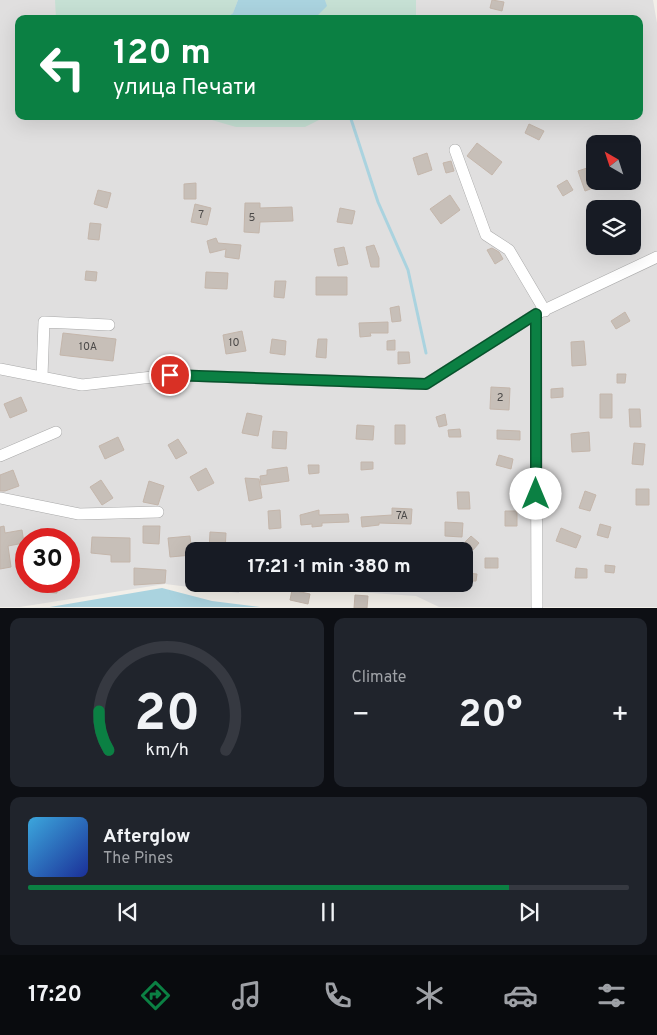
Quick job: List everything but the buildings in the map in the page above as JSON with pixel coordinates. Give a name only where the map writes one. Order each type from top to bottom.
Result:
[{"type":"street","points":[[455,150],[486,235],[509,250],[540,312],[537,608]]},
{"type":"street","points":[[0,369],[82,385],[170,375],[426,384],[540,312],[657,257]]},
{"type":"street","points":[[42,376],[44,322],[109,325]]},
{"type":"street","points":[[0,456],[56,432]]},
{"type":"street","points":[[0,498],[78,514],[158,512]]},
{"type":"shaded area","points":[[0,0],[653,0],[657,23],[657,607],[439,607],[416,596],[357,592],[473,592],[473,542],[185,542],[185,586],[165,584],[20,607],[0,607]]},
{"type":"green space","points":[[55,0],[238,0],[230,15],[56,15]]},
{"type":"green space","points":[[325,0],[416,0],[416,15],[318,15],[326,6]]},
{"type":"green space","points":[[212,120],[319,120],[305,127],[236,127]]},
{"type":"water","points":[[238,0],[325,0],[327,6],[318,15],[230,15]]},
{"type":"water","points":[[162,588],[212,601],[260,607],[50,607]]},
{"type":"waterway","points":[[351,120],[378,202],[408,270],[426,353]]},
{"type":"route","points":[[170,375],[426,384],[536,314],[536,494]]}]
